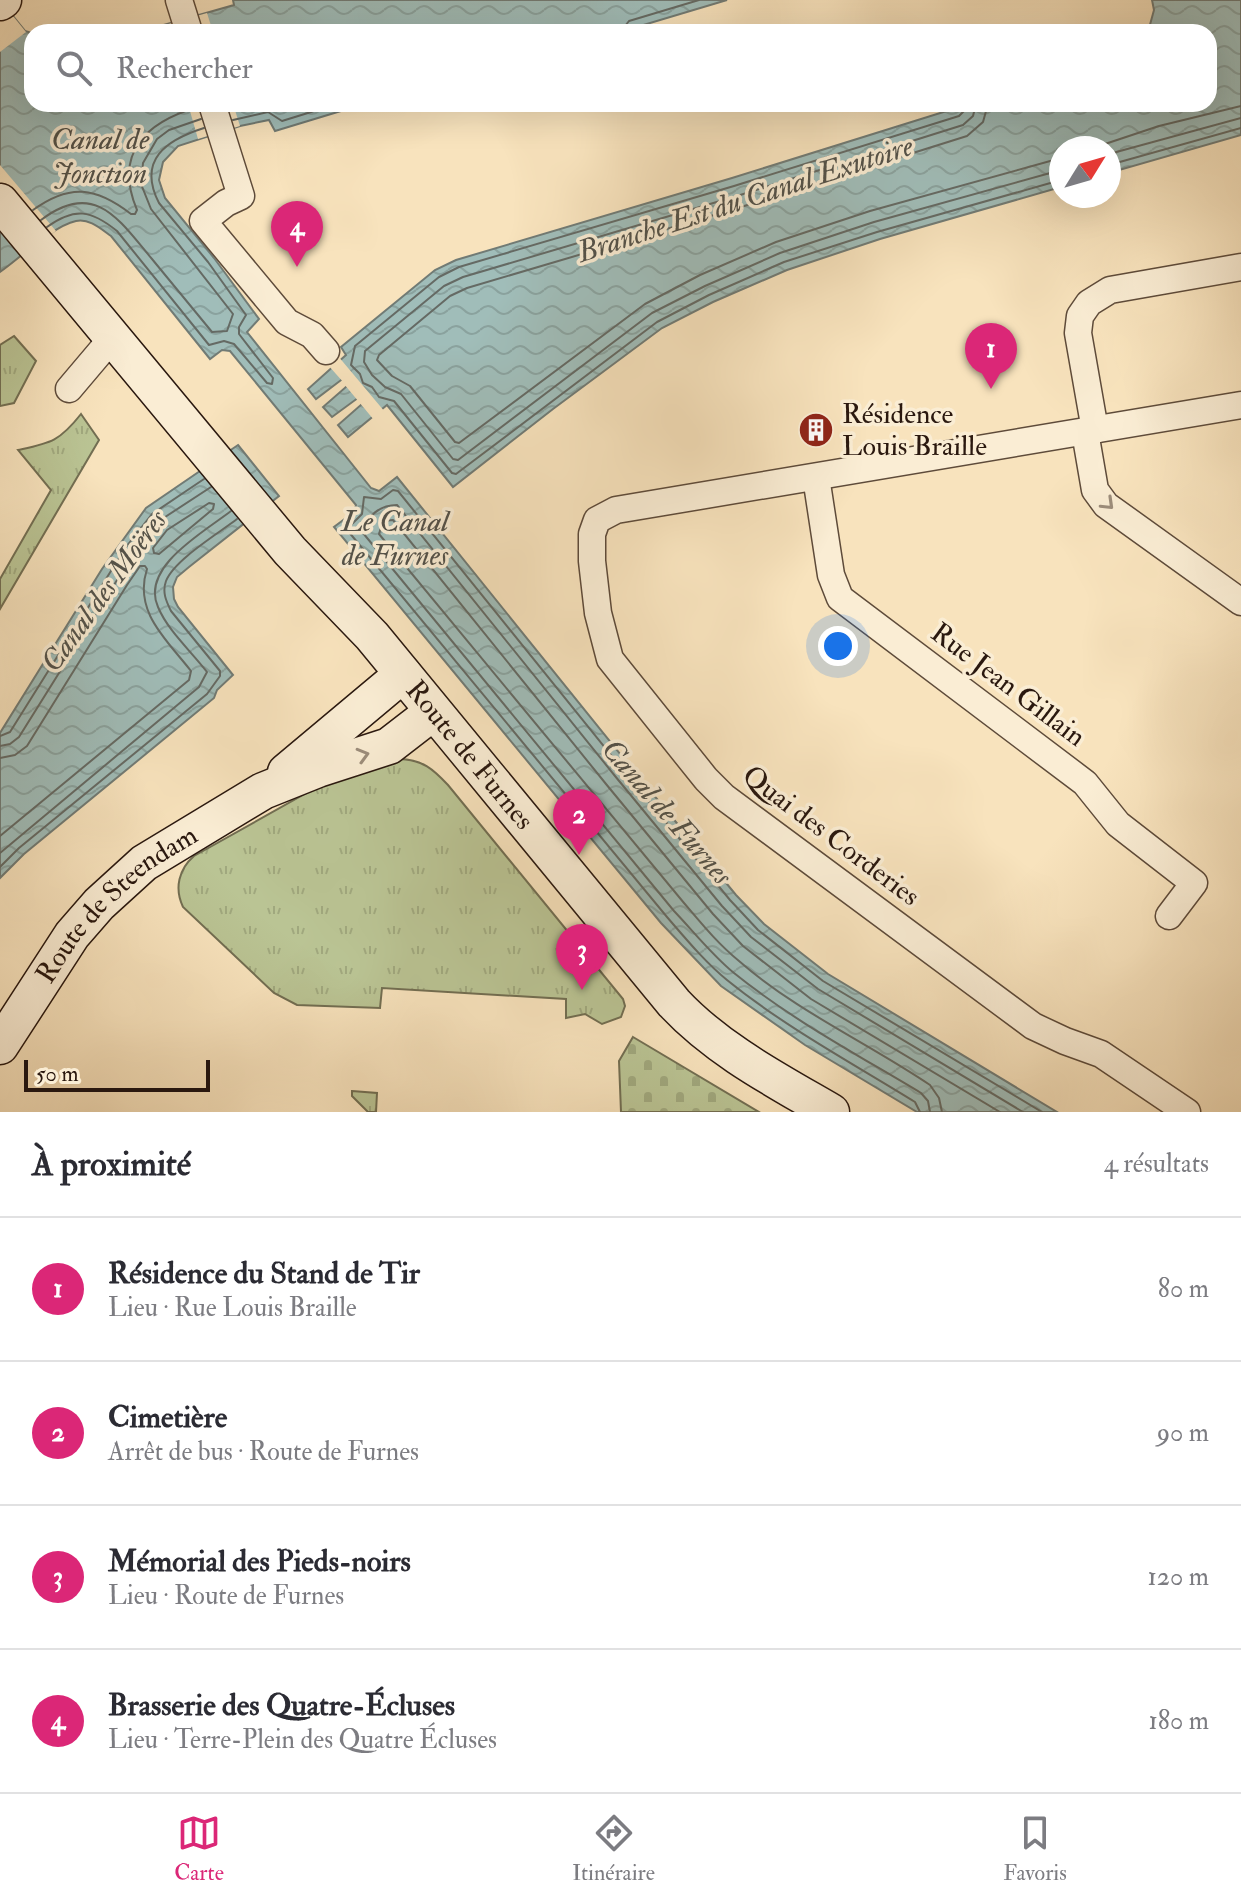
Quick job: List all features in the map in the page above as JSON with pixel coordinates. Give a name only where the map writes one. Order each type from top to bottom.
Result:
[{"type":"main road","name":"Route de Furnes","points":[[0,202],[260,513],[290,551],[330,612],[396,680],[683,1012],[744,1061],[831,1112]]},
{"type":"main road","name":"Route de Steendam","points":[[263,791],[396,680]]},
{"type":"main road","name":"Route de Furnes","points":[[427,717],[674,1026],[715,1061],[799,1112]]},
{"type":"main road","name":"Route de Steendam","points":[[0,1046],[58,954],[85,920],[110,893],[161,851],[263,791],[318,769],[379,751],[427,717]]},
{"type":"street","points":[[179,0],[186,24]]},
{"type":"street","points":[[214,112],[241,196],[203,221],[287,322],[312,335],[326,351]]},
{"type":"street","points":[[1241,267],[1110,290],[1089,303],[1080,316],[1078,333],[1095,490],[1106,505],[1241,602]]},
{"type":"street","points":[[69,389],[113,337]]},
{"type":"street","points":[[816,477],[1241,405]]},
{"type":"street","name":"Quai des Corderies","points":[[816,477],[616,510],[597,520],[592,534],[596,598],[606,650],[616,669],[714,788],[745,815],[1033,1026],[1101,1054],[1187,1112]]},
{"type":"street","name":"Rue Jean Gillain","points":[[816,477],[831,575],[840,598],[1077,776],[1118,824],[1194,883],[1169,916]]},
{"type":"green space","points":[[14,336],[36,361],[14,403],[0,406],[0,345]]},
{"type":"green space","points":[[81,414],[99,440],[0,609],[0,579],[51,490],[18,450],[53,440]]},
{"type":"green space","points":[[400,759],[427,766],[448,785],[623,999],[625,1006],[621,1017],[602,1024],[585,1014],[566,1018],[566,999],[382,988],[380,1008],[297,1005],[274,993],[183,907],[179,893],[180,879],[194,856],[319,786]]},
{"type":"green space","points":[[633,1037],[759,1112],[621,1112],[619,1061]]},
{"type":"green space","points":[[352,1091],[377,1093],[376,1112],[368,1112],[352,1096]]},
{"type":"water","name":"Le Canal de Furnes","points":[[0,0],[24,30],[24,112],[338,112],[275,131],[269,120],[240,126],[178,146],[163,162],[159,180],[165,198],[259,319],[247,332],[371,488],[379,491],[397,477],[629,765],[736,895],[764,924],[828,974],[1057,1112],[917,1112],[805,1045],[721,986],[661,923],[334,527],[354,512],[356,505],[230,351],[222,350],[210,359],[111,236],[90,223],[81,220],[57,229],[0,272]]},
{"type":"water","points":[[233,0],[727,0],[647,24],[167,24],[234,5]]},
{"type":"water","name":"Branche Est du Canal Exutoire","points":[[1152,0],[1241,0],[1241,135],[1121,170],[1121,136],[1049,136],[1049,190],[880,239],[787,270],[713,302],[662,328],[453,487],[387,405],[348,437],[338,425],[370,397],[366,392],[332,417],[323,407],[354,380],[349,374],[316,399],[308,389],[346,355],[341,347],[435,270],[456,260],[943,112],[1217,112],[1217,24],[1150,24],[1154,10]]},
{"type":"water","name":"Canal des Moëres","points":[[238,445],[279,496],[177,577],[173,587],[178,607],[233,675],[217,690],[214,698],[24,854],[0,878],[0,733],[102,569],[146,508]]},
{"type":"pier","points":[[0,0],[24,34],[0,52]]},
{"type":"pier","points":[[207,13],[210,24],[168,24]]},
{"type":"pier","points":[[190,112],[236,112],[240,126],[198,139]]},
{"type":"pier","points":[[0,165],[56,231],[21,257],[0,232]]},
{"type":"pier","points":[[338,356],[385,412],[374,420],[344,384],[349,379],[344,383],[328,365]]},
{"type":"place","name":"Brasserie des Quatre-Écluses","points":[[297,267]]},
{"type":"place","name":"Résidence du Stand de Tir","points":[[991,389]]},
{"type":"place","name":"Résidence Louis Braille","points":[[816,430]]},
{"type":"place","name":"Cimetière","points":[[579,855]]},
{"type":"place","name":"Mémorial des Pieds-noirs","points":[[582,990]]},
{"type":"water label","name":"Canal de Jonction","points":[[100,156]]},
{"type":"water label","name":"Canal de Furnes","points":[[667,812]]}]
